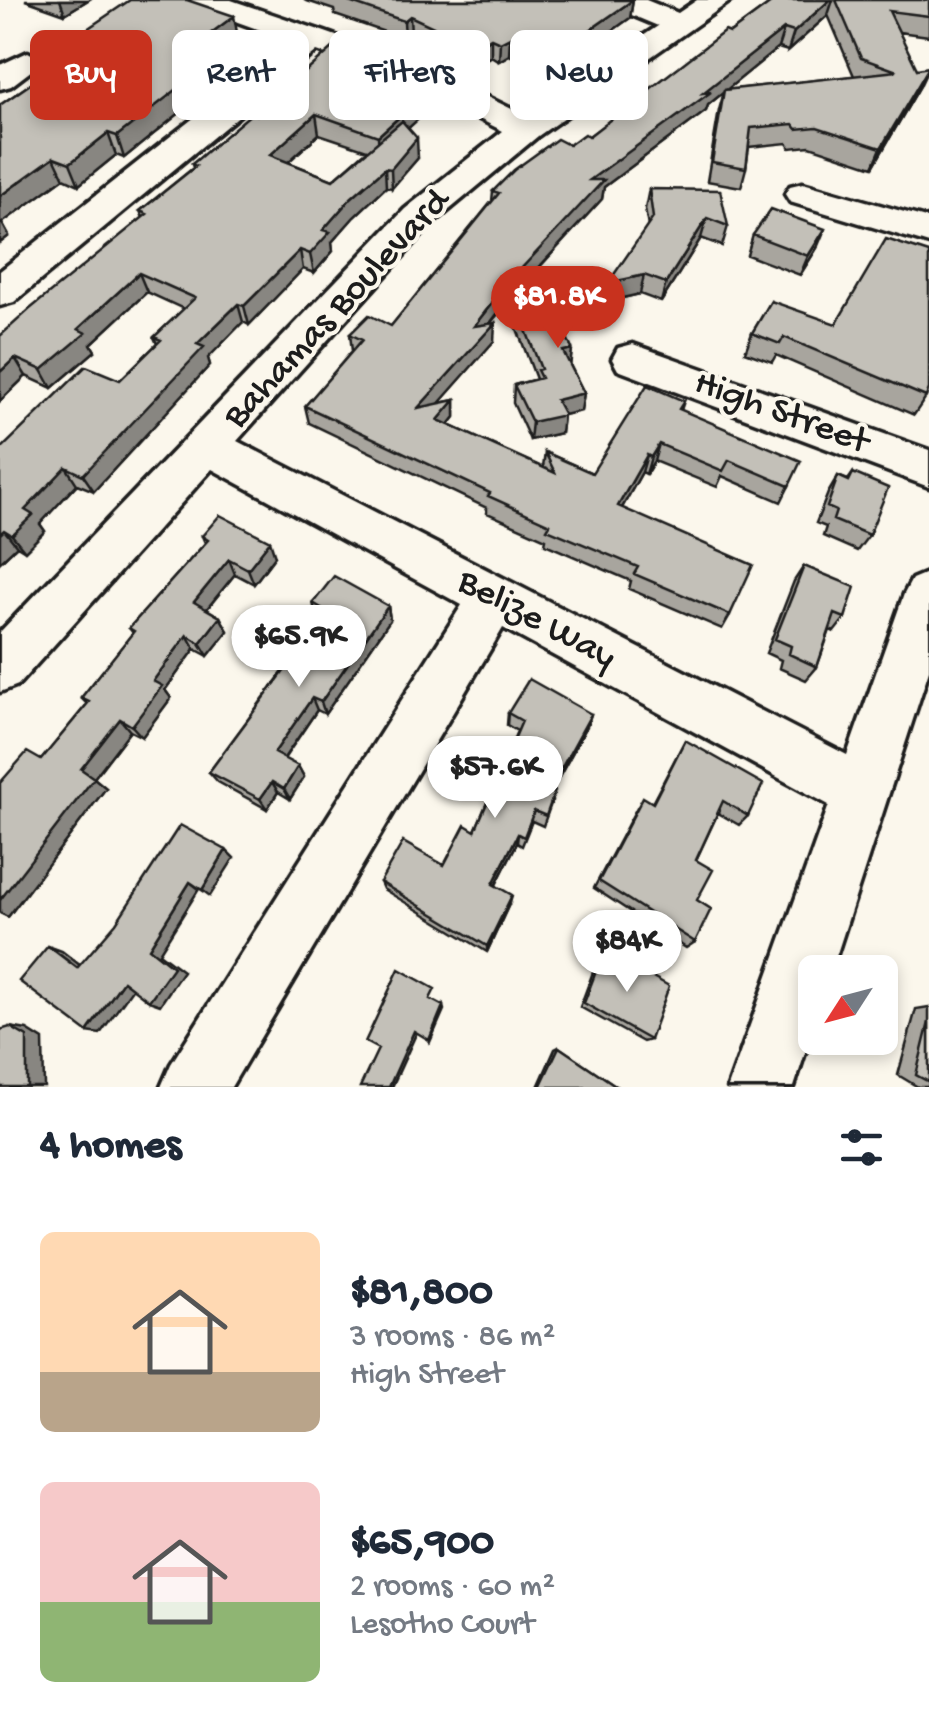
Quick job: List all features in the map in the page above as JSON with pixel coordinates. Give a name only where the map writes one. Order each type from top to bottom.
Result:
[{"type":"street","points":[[203,0],[421,77],[526,129]]},
{"type":"street","points":[[620,0],[680,24]]},
{"type":"street","name":"Bahamas Boulevard","points":[[0,668],[210,447],[418,218],[526,129],[717,0]]},
{"type":"street","points":[[0,292],[314,38]]},
{"type":"street","points":[[0,79],[28,60]]},
{"type":"street","points":[[803,194],[929,232]]},
{"type":"street","name":"High Street","points":[[633,359],[929,469]]},
{"type":"street","name":"Belize Way","points":[[210,447],[864,794]]},
{"type":"street","points":[[761,1087],[929,594]]},
{"type":"street","points":[[194,1087],[494,599]]},
{"type":"building","points":[[130,0],[187,0],[234,16],[215,30],[172,30],[172,93],[152,109],[152,30],[86,30]]},
{"type":"building","points":[[343,0],[633,0],[590,30],[510,30],[510,37],[500,42],[490,39],[490,30],[440,30],[410,16],[404,21]]},
{"type":"building","points":[[775,0],[830,0],[794,32],[784,29],[703,93],[711,92],[590,180],[604,180],[505,286],[474,326],[495,323],[418,408],[455,400],[438,420],[555,473],[545,452],[592,473],[647,385],[684,401],[679,409],[801,461],[789,486],[729,460],[723,471],[659,444],[651,457],[647,455],[618,506],[753,565],[730,615],[634,574],[638,567],[547,529],[550,524],[488,496],[490,493],[305,406],[362,340],[350,334],[369,315],[391,326],[499,193],[493,191],[514,170],[557,139],[569,145],[610,120],[648,120],[648,90],[725,31],[730,33]]},
{"type":"building","points":[[836,0],[929,0],[929,16],[889,11],[917,69],[929,67],[881,148],[817,127],[797,129],[793,124],[751,128],[746,168],[712,162],[724,90],[897,71],[861,58]]},
{"type":"building","points":[[329,51],[329,119],[316,114],[270,155],[333,180],[402,121],[417,138],[391,169],[385,168],[351,198],[323,230],[330,232],[310,254],[300,250],[244,306],[238,304],[197,344],[204,347],[83,475],[66,467],[25,510],[33,515],[12,535],[4,530],[0,534],[0,450],[86,366],[120,380],[161,340],[154,337],[195,298],[139,273],[78,329],[86,333],[42,370],[15,358],[0,372],[0,336],[147,214],[140,211],[196,166],[192,164],[244,120],[309,120],[309,69]]},
{"type":"building","points":[[30,84],[30,120],[138,120],[117,136],[108,133],[70,163],[54,157],[0,196],[0,105]]},
{"type":"building","points":[[333,120],[396,120],[378,136]]},
{"type":"building","points":[[649,189],[720,190],[728,226],[707,218],[666,283],[644,275],[608,283],[653,218]]},
{"type":"building","points":[[771,209],[825,229],[808,256],[753,235]]},
{"type":"building","points":[[886,239],[929,253],[926,397],[784,337],[780,344],[752,333],[771,301],[836,324]]},
{"type":"building","points":[[530,286],[544,314],[556,312],[572,349],[563,351],[584,393],[556,400],[564,415],[532,422],[514,385],[541,378],[537,370],[541,369],[512,294]]},
{"type":"building","points":[[853,473],[888,488],[869,535],[833,520],[836,511],[827,507],[838,476],[849,481]]},
{"type":"building","points":[[220,515],[270,541],[248,569],[229,559],[194,602],[220,617],[200,643],[187,635],[153,681],[162,686],[132,726],[120,719],[81,769],[94,778],[0,900],[0,783],[27,752],[41,760],[89,702],[81,698],[134,631],[129,628],[208,540],[202,536]]},
{"type":"building","points":[[804,566],[855,587],[845,618],[835,614],[817,667],[789,654],[791,646],[775,639]]},
{"type":"building","points":[[334,576],[388,606],[321,702],[312,698],[274,753],[298,766],[284,789],[272,782],[260,799],[209,772],[328,612],[313,603]]},
{"type":"building","points":[[529,679],[591,714],[550,789],[555,791],[546,816],[534,811],[524,837],[518,834],[493,884],[512,895],[487,946],[380,882],[403,842],[444,865],[465,825],[475,831],[522,721],[508,713]]},
{"type":"building","points":[[685,740],[763,784],[748,816],[723,801],[696,860],[713,870],[697,900],[711,909],[695,942],[599,881],[643,797],[653,803]]},
{"type":"building","points":[[180,825],[226,850],[202,890],[190,882],[149,948],[173,967],[149,1001],[123,981],[87,1032],[19,981],[48,946],[77,968],[116,923]]},
{"type":"building","points":[[604,950],[669,986],[650,1040],[584,1003]]},
{"type":"building","points":[[399,969],[435,989],[430,999],[443,1006],[429,1040],[414,1031],[389,1087],[360,1087],[378,1049],[365,1042]]},
{"type":"building","points":[[929,1022],[929,1082],[916,1075]]},
{"type":"building","points":[[10,1027],[27,1037],[27,1087],[0,1087],[0,1030]]},
{"type":"building","points":[[559,1047],[618,1087],[540,1087]]}]
